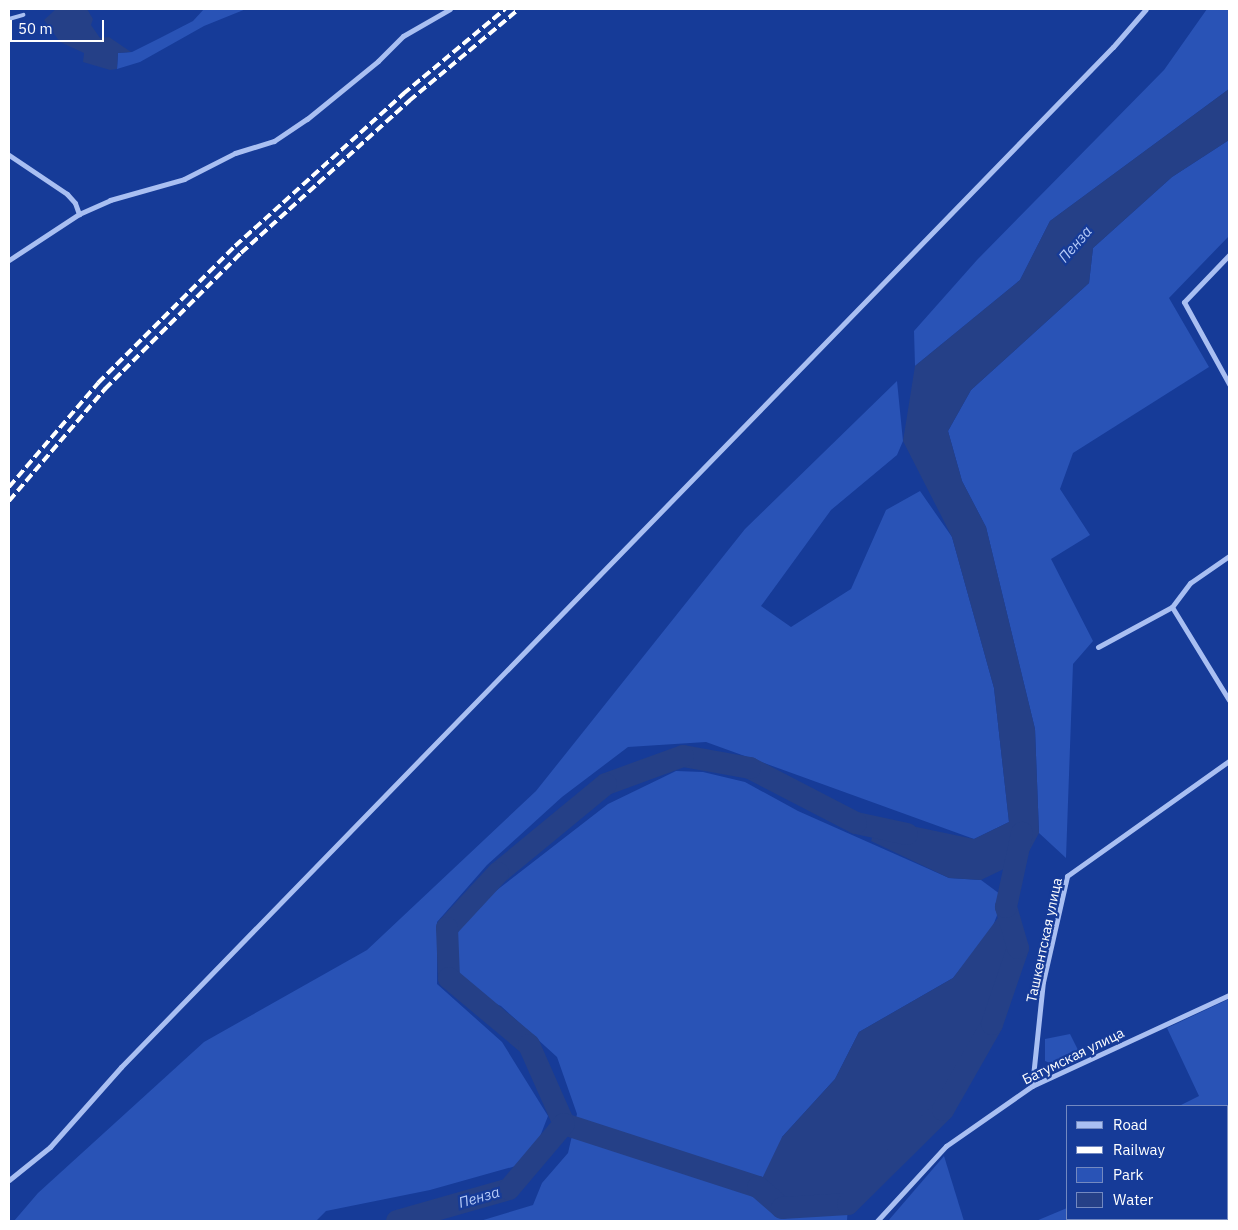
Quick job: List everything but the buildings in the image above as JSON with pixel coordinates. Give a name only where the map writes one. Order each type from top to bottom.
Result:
[{"type":"street","points":[[9,260],[79,214],[110,200],[184,179],[235,153],[274,140],[307,119],[378,61],[403,36],[450,9]]},
{"type":"street","points":[[9,1180],[50,1147],[121,1067],[1113,48],[1146,9]]},
{"type":"street","points":[[9,156],[67,194],[75,203],[79,214]]},
{"type":"street","points":[[1229,255],[1184,302],[1229,384]]},
{"type":"street","points":[[1098,647],[1172,607],[1190,583],[1229,556]]},
{"type":"street","points":[[1172,607],[1229,700]]},
{"type":"street","name":"Ташкентская улица","points":[[1032,1086],[1043,982],[1068,876],[1229,761]]},
{"type":"street","name":"Батумская улица","points":[[877,1221],[946,1146],[1032,1086],[1229,995]]},
{"type":"lane","points":[[9,19],[23,15]]},
{"type":"green space","points":[[204,9],[246,9],[204,26],[140,62],[117,69],[118,53],[132,52],[160,38],[193,21]]},
{"type":"green space","points":[[1207,9],[1229,9],[1229,89],[1050,221],[1020,280],[915,366],[914,331],[977,260],[1164,70]]},
{"type":"green space","points":[[1229,140],[1229,236],[1169,298],[1209,367],[1073,453],[1060,489],[1090,535],[1051,559],[1093,641],[1073,664],[1066,858],[1039,833],[1035,729],[986,527],[962,481],[948,431],[971,390],[1089,283],[1093,248],[1172,177]]},
{"type":"green space","points":[[897,381],[903,441],[897,455],[831,510],[761,606],[791,627],[851,589],[886,510],[920,491],[952,537],[994,688],[1009,822],[974,839],[706,742],[628,747],[562,797],[487,865],[437,922],[437,984],[502,1042],[548,1116],[530,1162],[430,1190],[326,1211],[316,1221],[14,1221],[38,1193],[204,1042],[367,950],[536,791],[745,529]]},
{"type":"green space","points":[[676,771],[703,772],[745,782],[798,811],[949,878],[981,880],[1004,897],[991,931],[953,978],[859,1032],[835,1079],[782,1137],[782,1208],[848,1204],[847,1221],[480,1221],[533,1205],[542,1183],[568,1153],[577,1114],[557,1057],[501,1006],[481,998],[455,973],[454,946],[461,922],[488,897],[608,804]]},
{"type":"green space","points":[[1229,999],[1228,1172],[1228,1105],[1181,1105],[1199,1096],[1167,1028]]},
{"type":"green space","points":[[1070,1034],[1079,1052],[1055,1065],[1045,1061],[1045,1039]]},
{"type":"green space","points":[[944,1156],[964,1221],[888,1221]]},
{"type":"green space","points":[[1066,1208],[1066,1220],[1106,1220],[1036,1221]]},
{"type":"water","points":[[56,9],[87,9],[93,19],[91,25],[100,38],[109,37],[131,52],[118,53],[117,69],[110,70],[83,62],[84,53],[60,42],[44,20]]},
{"type":"water","points":[[1229,89],[1229,140],[1172,177],[1093,248],[1089,283],[971,390],[948,431],[962,481],[986,527],[1035,729],[1039,833],[1025,859],[981,880],[949,878],[871,841],[878,819],[974,839],[1009,822],[994,688],[952,537],[903,441],[915,366],[1020,280],[1050,221]]},
{"type":"water","points":[[1006,907],[1018,948],[992,1024],[943,1110],[848,1204],[782,1208],[758,1187],[782,1137],[835,1079],[859,1032],[953,978]]},
{"type":"waterway","points":[[907,834],[856,823],[750,768],[683,756],[606,784],[498,873],[447,928],[449,978],[529,1045],[564,1124],[758,1187],[782,1208],[848,1204],[943,1110],[992,1024],[1018,948],[1006,907],[1022,833]]},
{"type":"waterway","name":"Пенза","points":[[397,1221],[509,1189],[564,1124]]},
{"type":"railway","points":[[9,487],[98,383],[235,246],[403,94],[505,9]]},
{"type":"railway","points":[[9,501],[105,389],[241,253],[409,101],[519,9]]}]
